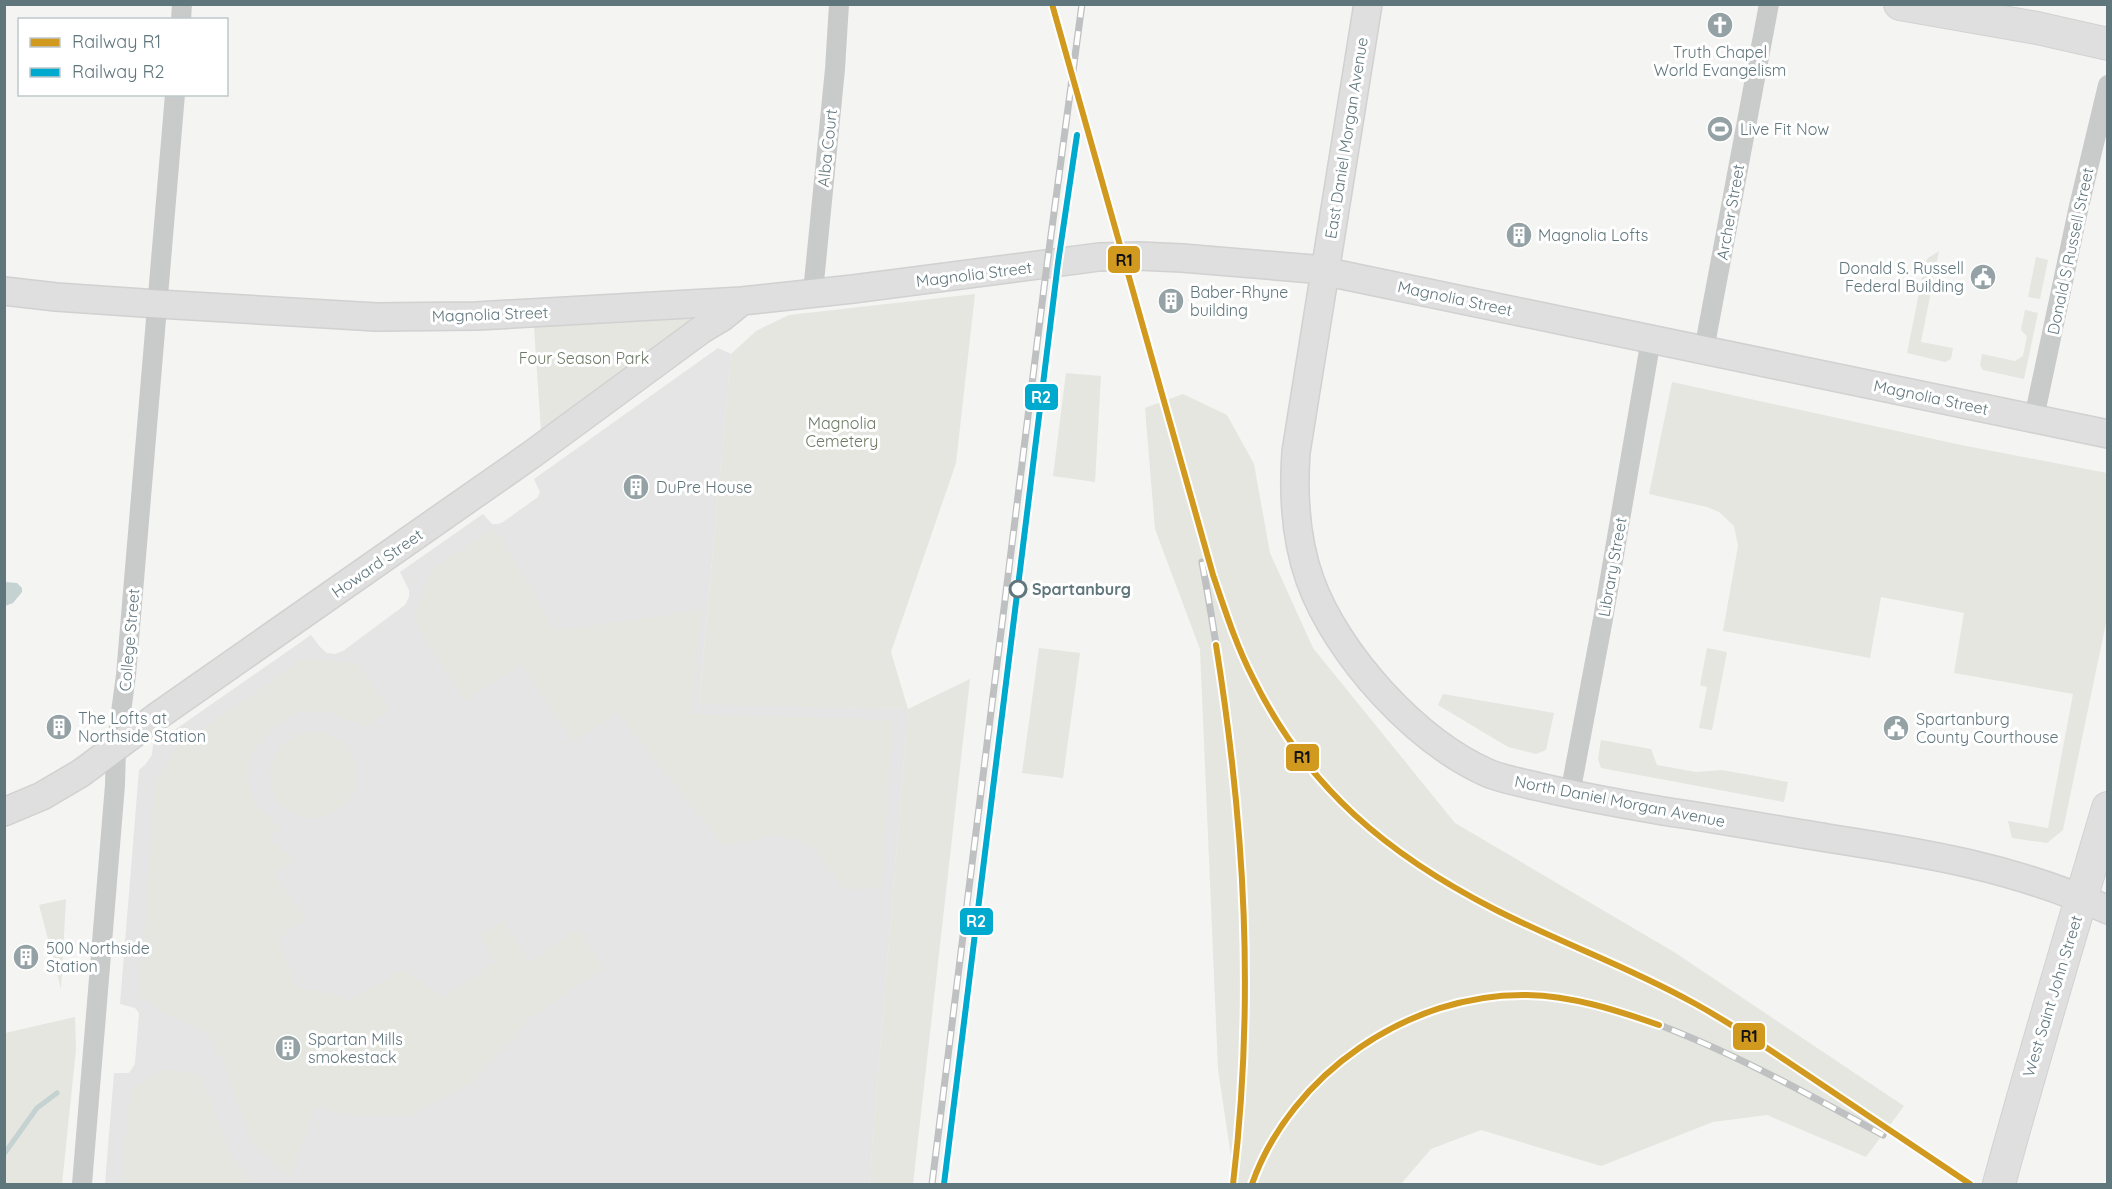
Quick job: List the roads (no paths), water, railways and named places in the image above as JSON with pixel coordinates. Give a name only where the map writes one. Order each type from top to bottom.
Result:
[{"type":"main road","points":[[1900,4],[2037,28],[2108,44]]},
{"type":"main road","name":"West Saint John Street","points":[[1999,1185],[2027,1078],[2095,904],[2108,808]]},
{"type":"street","name":"Alba Court","points":[[813,292],[835,69],[839,4]]},
{"type":"street","name":"East Daniel Morgan Avenue","points":[[1325,271],[1368,4]]},
{"type":"street","name":"Archer Street","points":[[1704,350],[1769,4]]},
{"type":"street","name":"Donald S Russell Street","points":[[2034,418],[2079,206],[2108,85]]},
{"type":"street","name":"College Street","points":[[82,1185],[115,785],[116,749],[126,675],[175,96]]},
{"type":"street","name":"Magnolia Street","points":[[4,291],[158,304],[376,316],[477,316],[742,301],[1107,257],[1182,258],[1325,271],[2108,434]]},
{"type":"street","name":"North Daniel Morgan Avenue","points":[[1325,271],[1296,452],[1295,515],[1310,580],[1327,615],[1346,647],[1377,688],[1420,728],[1436,741],[1492,775],[1570,794],[1988,867],[2013,873],[2095,904]]},
{"type":"street","name":"Howard Street","points":[[4,812],[64,785],[116,749],[159,715],[531,455],[742,301]]},
{"type":"street","name":"Library Street","points":[[1570,794],[1604,619],[1651,339]]},
{"type":"waterway","points":[[4,1154],[37,1108],[57,1093]]},
{"type":"railway","points":[[932,1184],[1045,280],[1082,4]]},
{"type":"railway","points":[[1172,432],[1222,598],[1254,678],[1274,716],[1302,760],[1365,825],[1429,871],[1498,910],[1695,1003],[1800,1068],[1970,1184]]},
{"type":"railway","points":[[1202,562],[1227,717],[1242,872],[1245,949],[1244,1027],[1241,1105],[1233,1184]]},
{"type":"railway","points":[[1252,1184],[1269,1147],[1291,1114],[1318,1083],[1349,1056],[1398,1025],[1425,1014],[1452,1005],[1509,996],[1567,998],[1607,1007],[1646,1020],[1737,1058],[1883,1135]]},
{"type":"rail line","name":"R1","points":[[1052,4],[1213,575],[1247,666],[1275,717],[1299,753],[1354,815],[1420,866],[1496,910],[1668,989],[1706,1010],[1970,1184]]},
{"type":"rail line","name":"R2","points":[[944,1184],[1058,263],[1077,135]]},
{"type":"rail line","name":"R1","points":[[1216,645],[1234,780],[1244,914],[1244,1048],[1233,1184]]},
{"type":"rail line","name":"R1","points":[[1252,1184],[1270,1144],[1295,1108],[1325,1075],[1360,1048],[1398,1025],[1440,1008],[1483,998],[1544,996],[1594,1005],[1659,1025]]},
{"type":"place","name":"Truth Chapel World Evangelism","points":[[1720,25]]},
{"type":"place","name":"Live Fit Now","points":[[1720,129]]},
{"type":"place","name":"Magnolia Lofts","points":[[1519,235]]},
{"type":"place","name":"Donald S. Russell Federal Building","points":[[1983,277]]},
{"type":"place","name":"Baber-Rhyne building","points":[[1171,301]]},
{"type":"place","name":"DuPre House","points":[[636,487]]},
{"type":"place","name":"Spartanburg","points":[[1018,589]]},
{"type":"place","name":"The Lofts at Northside Station","points":[[59,727]]},
{"type":"place","name":"Spartanburg County Courthouse","points":[[1896,728]]},
{"type":"place","name":"500 Northside Station","points":[[26,957]]},
{"type":"place","name":"Spartan Mills smokestack","points":[[288,1048]]},
{"type":"park label","name":"Four Season Park","points":[[584,358]]},
{"type":"park label","name":"Magnolia Cemetery","points":[[842,432]]}]
